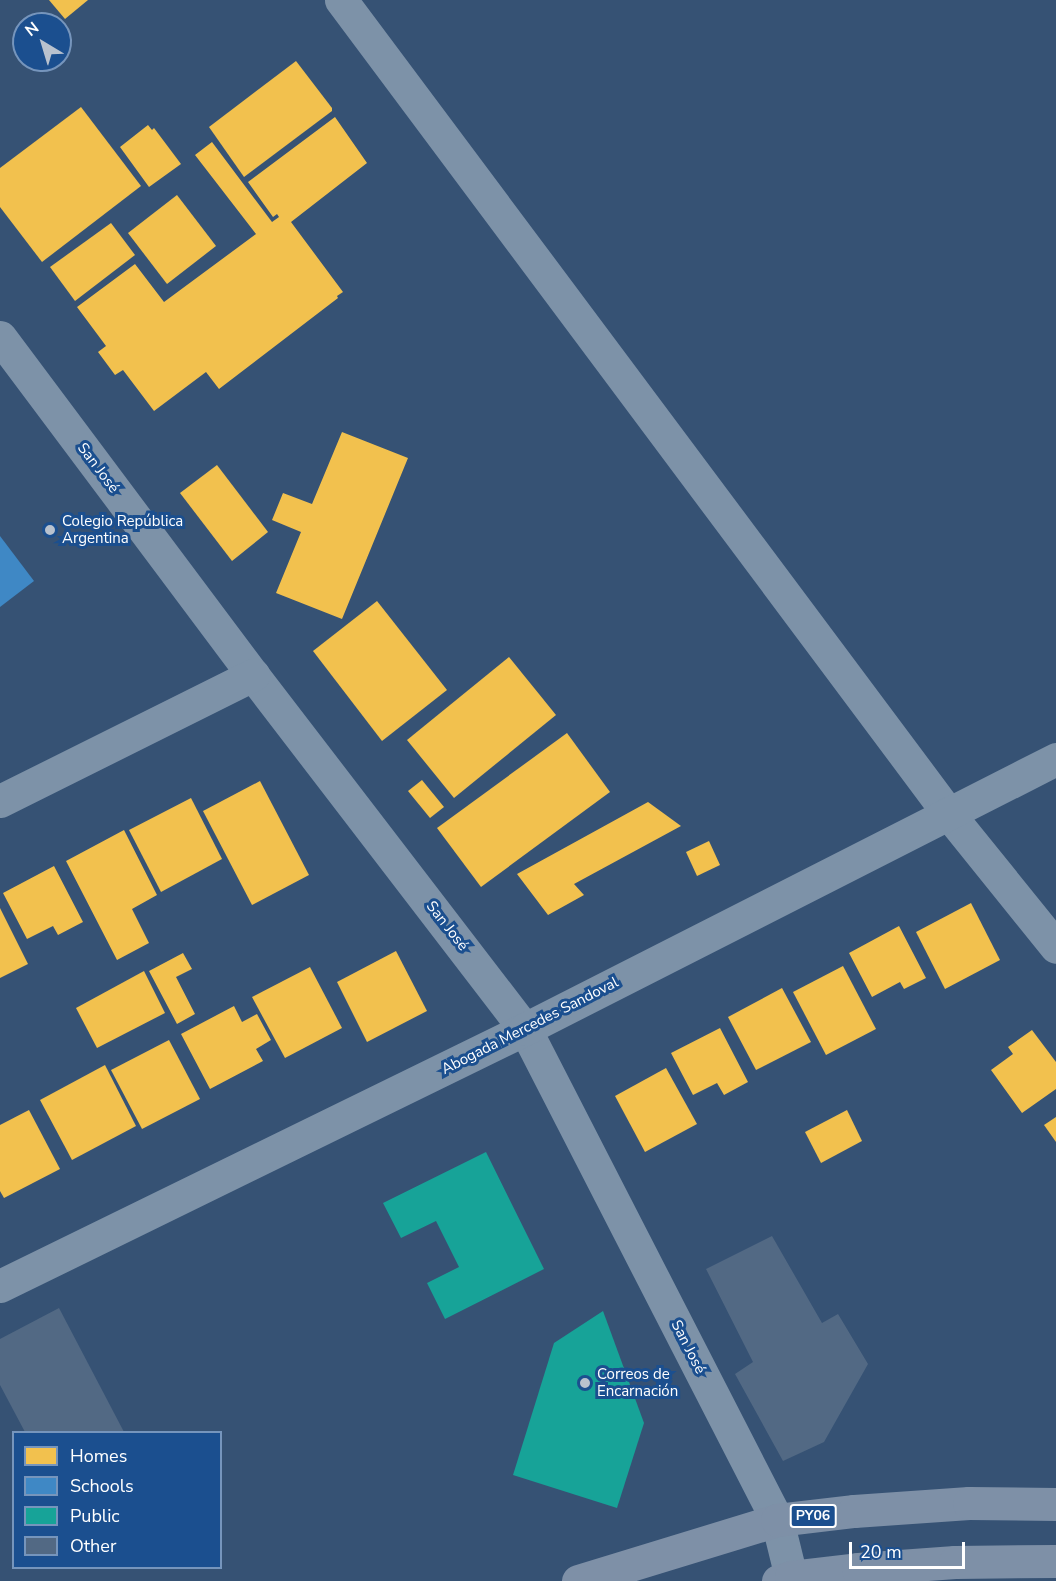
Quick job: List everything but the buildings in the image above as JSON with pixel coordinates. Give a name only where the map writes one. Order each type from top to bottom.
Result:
[{"type":"highway","name":"PY06","points":[[578,1581],[777,1520],[854,1511],[969,1503],[1056,1504]]},
{"type":"highway","points":[[784,1579],[955,1562],[1056,1561]]},
{"type":"street","points":[[340,0],[948,813],[1056,947]]},
{"type":"street","name":"San José","points":[[0,337],[253,675],[525,1029],[777,1520],[784,1579]]},
{"type":"street","points":[[0,801],[253,675]]},
{"type":"street","name":"Abogada Mercedes Sandoval","points":[[0,1286],[525,1029],[1056,759]]},
{"type":"place","name":"Colegio República Argentina","points":[[50,530]]},
{"type":"place","name":"Correos de Encarnación","points":[[585,1383]]}]
